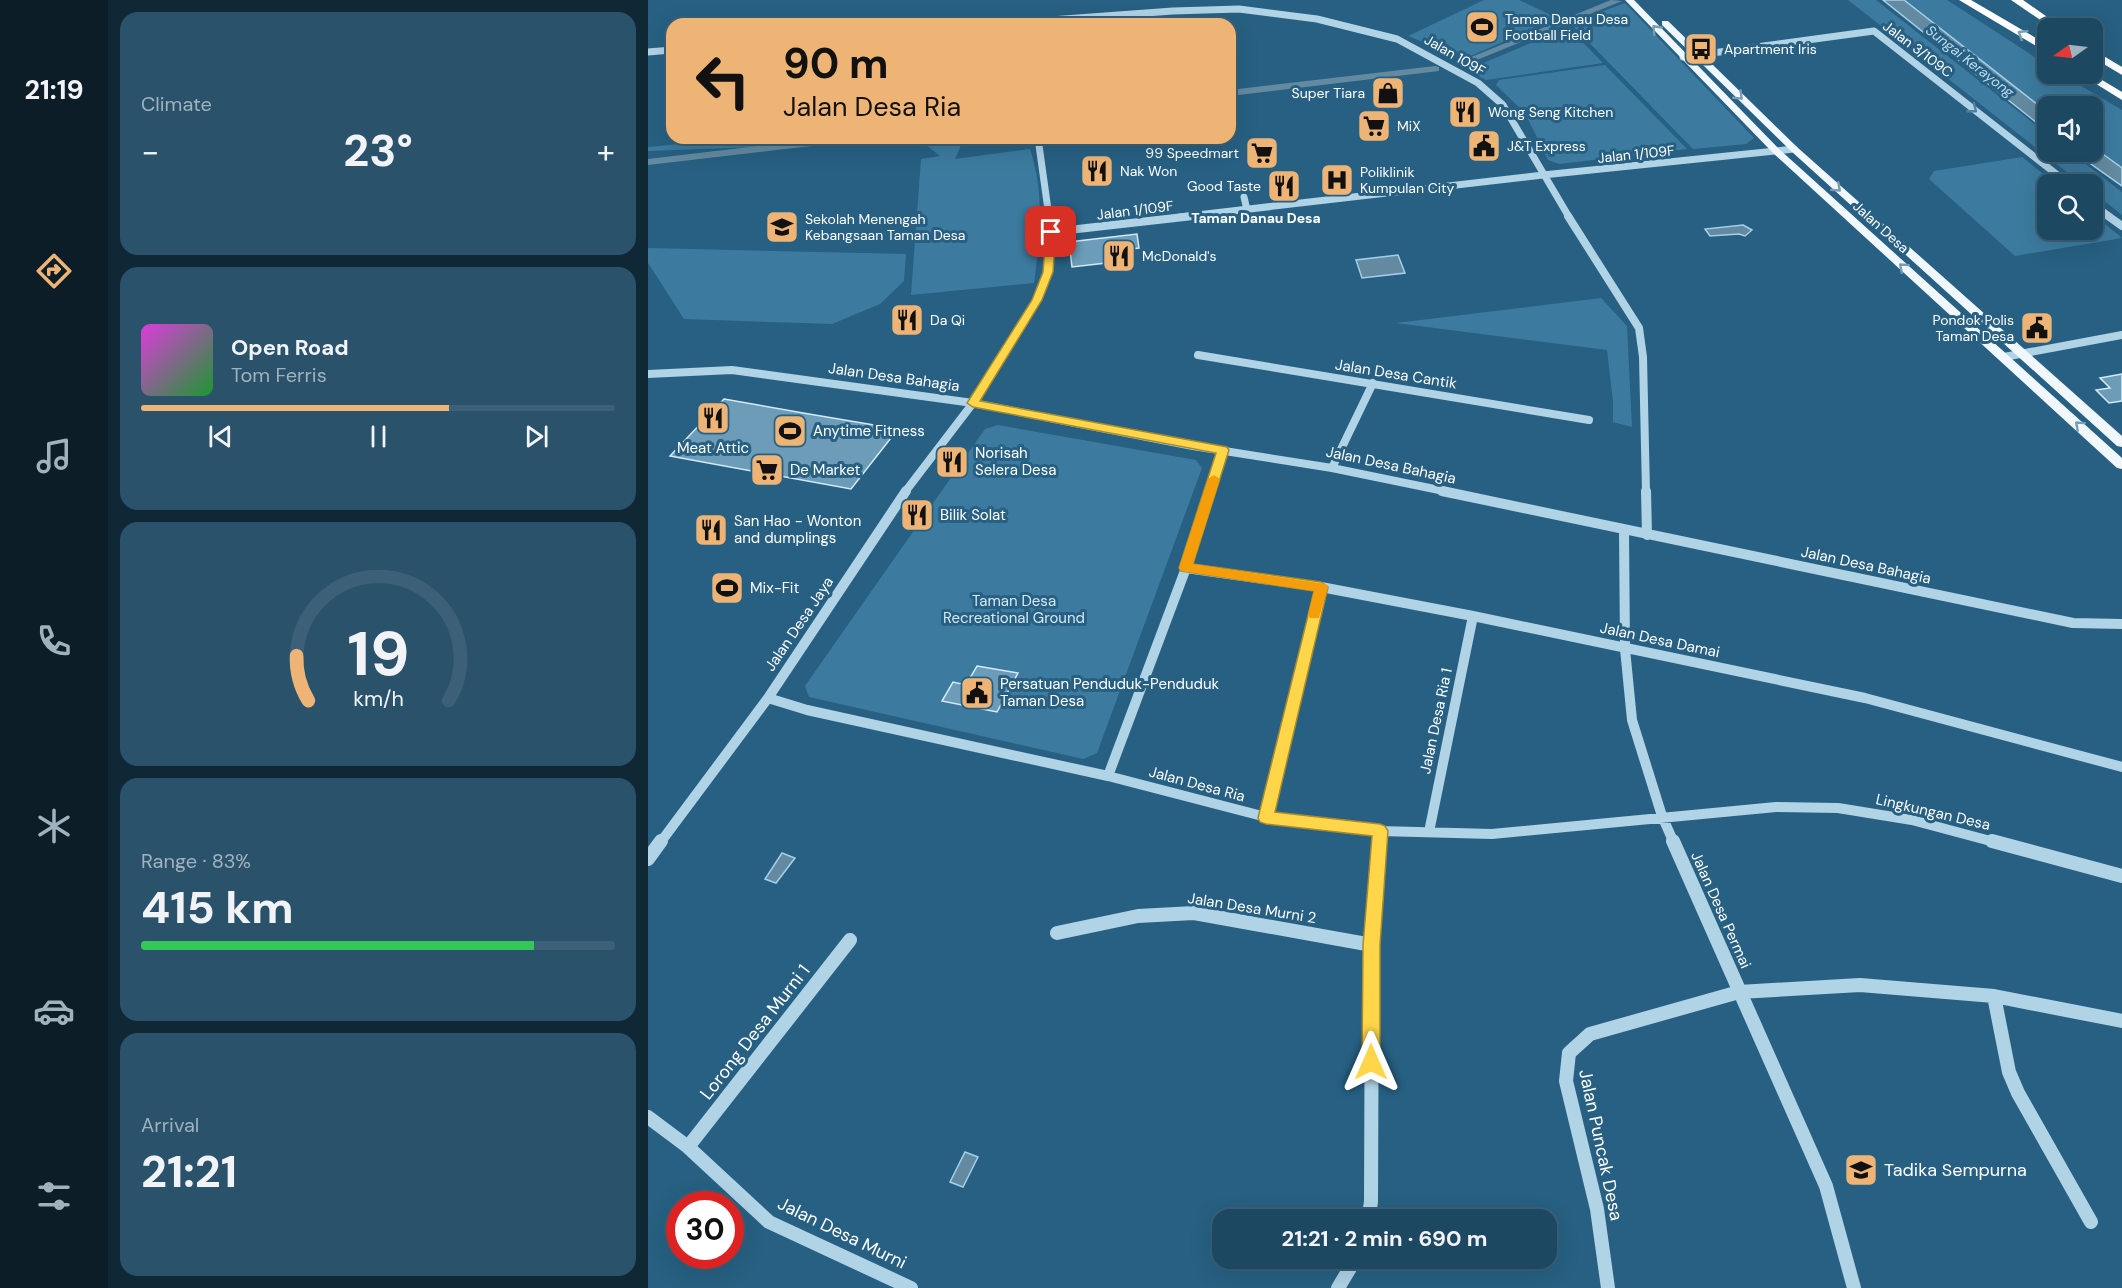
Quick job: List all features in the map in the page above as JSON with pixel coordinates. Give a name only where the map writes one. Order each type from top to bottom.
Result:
[{"type":"highway","points":[[1964,0],[2037,43]]},
{"type":"highway","points":[[1975,0],[1997,18]]},
{"type":"highway","points":[[2016,0],[2043,18]]},
{"type":"highway","points":[[2031,27],[2037,31]]},
{"type":"highway","points":[[2103,59],[2122,72]]},
{"type":"highway","points":[[2103,72],[2122,83]]},
{"type":"highway","points":[[2101,84],[2122,97]]},
{"type":"main road","name":"Jalan Desa","points":[[1629,0],[1776,151],[2122,465]]},
{"type":"main road","name":"Jalan Desa","points":[[1641,0],[1794,149],[2122,443]]},
{"type":"street","name":"Jalan 109F","points":[[1087,18],[1173,11],[1239,9],[1317,19],[1384,34],[1427,54],[1478,83],[1503,105],[1543,175],[1639,328],[1643,357],[1647,535]]},
{"type":"street","name":"Jalan 3/109C","points":[[1683,57],[1869,30],[1875,32],[2056,174]]},
{"type":"street","points":[[648,52],[666,50]]},
{"type":"street","name":"Jalan Desa Jaya","points":[[648,860],[768,698],[895,507],[973,403],[1037,300],[1048,272],[1051,232],[1039,144]]},
{"type":"street","name":"Jalan 1/109F","points":[[1051,232],[1543,175],[1794,149]]},
{"type":"street","points":[[1244,197],[1247,210]]},
{"type":"street","points":[[2103,211],[2122,226]]},
{"type":"street","points":[[2004,357],[2122,335]]},
{"type":"street","name":"Jalan Desa Cantik","points":[[1198,355],[1589,420]]},
{"type":"street","name":"Jalan Desa Bahagia","points":[[648,374],[732,370],[973,403],[1332,468],[2073,623],[2121,625]]},
{"type":"street","points":[[1332,468],[1373,383]]},
{"type":"street","points":[[1108,776],[1186,568],[1223,450]]},
{"type":"street","name":"Jalan Desa Permai","points":[[1624,530],[1625,649],[1632,720],[1662,816],[1826,1186],[1854,1288]]},
{"type":"street","name":"Jalan Desa Damai","points":[[1186,568],[1321,587],[1473,616],[1865,698],[2122,767]]},
{"type":"street","points":[[1266,818],[1321,587]]},
{"type":"street","name":"Jalan Desa Ria 1","points":[[1429,832],[1473,616]]},
{"type":"street","name":"Jalan Desa Ria","points":[[768,698],[807,710],[1108,776],[1266,818],[1380,831],[1492,834],[1662,816]]},
{"type":"street","name":"Lingkungan Desa","points":[[1662,816],[1776,807],[1838,808],[1912,820],[2122,876]]},
{"type":"street","points":[[1370,1209],[1372,945],[1380,831]]},
{"type":"street","name":"Jalan Desa Murni 2","points":[[1057,933],[1138,916],[1194,913],[1372,945]]},
{"type":"street","name":"Lorong Desa Murni 1","points":[[688,1147],[850,940]]},
{"type":"street","name":"Jalan Puncak Desa","points":[[1608,1288],[1603,1234],[1566,1081],[1565,1060],[1573,1047],[1590,1034],[1739,992],[1860,985],[1994,996],[2122,1021]]},
{"type":"street","points":[[1994,996],[2009,1072],[2018,1093],[2091,1222]]},
{"type":"street","name":"Jalan Desa Murni","points":[[648,1117],[688,1147],[769,1222],[911,1288]]},
{"type":"street","points":[[1338,1288],[1349,1269]]},
{"type":"green space","name":"Taman Danau Desa Football Field","points":[[1484,0],[1519,0],[1557,18],[1464,59],[1408,36]]},
{"type":"green space","points":[[1848,0],[1876,0],[2037,126],[2037,149]]},
{"type":"green space","points":[[1904,0],[1947,0],[2037,58],[2037,84],[2078,84],[2098,96],[2037,96],[2037,104]]},
{"type":"green space","points":[[1625,3],[1754,138],[1746,144],[1693,149],[1570,23]]},
{"type":"green space","points":[[1568,27],[1603,63],[1486,80],[1467,70]]},
{"type":"green space","points":[[1605,65],[1687,149],[1559,164],[1548,160],[1525,113],[1496,85],[1499,80]]},
{"type":"green space","points":[[2103,99],[2122,110],[2122,168],[2103,154]]},
{"type":"green space","points":[[680,144],[839,144],[648,151],[648,147]]},
{"type":"green space","points":[[925,144],[961,144],[955,159],[1030,149],[1038,182],[1040,216],[1034,283],[911,295],[921,159],[940,156]]},
{"type":"green space","points":[[2022,157],[2043,174],[2037,174],[2037,240],[2103,240],[2103,222],[2122,238],[2015,256],[1929,179],[1934,171]]},
{"type":"green space","points":[[2054,162],[2083,162],[2099,174],[2069,174]]},
{"type":"green space","points":[[2103,177],[2122,192],[2122,215],[2103,200]]},
{"type":"green space","points":[[648,248],[906,254],[904,281],[880,304],[832,324],[684,319],[648,263]]},
{"type":"green space","points":[[1601,298],[1627,326],[1632,427],[1613,422],[1607,350],[1396,323]]},
{"type":"green space","name":"Taman Desa Recreational Ground","points":[[998,425],[1196,460],[1202,468],[1097,753],[1083,759],[809,697],[805,686],[985,429]]},
{"type":"water","name":"Sungai Kerayong","points":[[1883,0],[1904,0],[2037,104],[2037,123]]},
{"type":"water","points":[[2103,154],[2122,168],[2122,186],[2088,162],[2103,162]]},
{"type":"water","points":[[1743,225],[1752,230],[1745,236],[1739,234],[1710,236],[1705,229]]},
{"type":"water","points":[[1398,255],[1405,273],[1362,278],[1356,260]]},
{"type":"water","points":[[782,853],[795,858],[776,883],[765,879]]},
{"type":"water","points":[[965,1152],[978,1157],[963,1187],[950,1182]]},
{"type":"building","points":[[1137,234],[1139,248],[1105,252],[1106,263],[1072,267],[1069,242]]},
{"type":"building","points":[[2122,374],[2122,401],[2109,403],[2096,390],[2110,388],[2100,378]]},
{"type":"building","points":[[724,399],[898,429],[851,489],[670,456]]},
{"type":"building","name":"Persatuan Penduduk-Penduduk Taman Desa","points":[[977,666],[1018,673],[997,712],[942,701],[953,682],[966,685]]},
{"type":"waterway","points":[[1459,64],[1617,1]]},
{"type":"waterway","points":[[1236,92],[1435,69]]},
{"type":"waterway","points":[[648,162],[802,144]]},
{"type":"slow traffic","points":[[1214,479],[1186,568],[1321,587],[1314,615]]},
{"type":"place","name":"Taman Danau Desa Football Field","points":[[1482,27]]},
{"type":"place","name":"Apartment Iris","points":[[1701,49]]},
{"type":"place","name":"Super Tiara","points":[[1388,93]]},
{"type":"place","name":"Wong Seng Kitchen","points":[[1465,112]]},
{"type":"place","name":"MiX","points":[[1374,126]]},
{"type":"place","name":"J&T Express","points":[[1484,146]]},
{"type":"place","name":"99 Speedmart","points":[[1262,153]]},
{"type":"place","name":"Nak Won","points":[[1097,171]]},
{"type":"place","name":"Poliklinik Kumpulan City","points":[[1337,180]]},
{"type":"place","name":"Good Taste","points":[[1284,186]]},
{"type":"place","name":"Sekolah Menengah Kebangsaan Taman Desa","points":[[782,227]]},
{"type":"place","name":"McDonald's","points":[[1119,256]]},
{"type":"place","name":"Da Qi","points":[[907,320]]},
{"type":"place","name":"Pondok Polis Taman Desa","points":[[2037,328]]},
{"type":"place","name":"Meat Attic","points":[[713,418]]},
{"type":"place","name":"Anytime Fitness","points":[[790,431]]},
{"type":"place","name":"Norisah Selera Desa","points":[[952,462]]},
{"type":"place","name":"De Market","points":[[767,470]]},
{"type":"place","name":"Bilik Solat","points":[[917,515]]},
{"type":"place","name":"San Hao - Wonton and dumplings","points":[[711,530]]},
{"type":"place","name":"Mix-Fit","points":[[727,588]]},
{"type":"place","name":"Persatuan Penduduk-Penduduk Taman Desa","points":[[977,693]]},
{"type":"place","name":"Tadika Sempurna","points":[[1861,1170]]},
{"type":"district","name":"Taman Danau Desa","points":[[1256,218]]},
{"type":"route","points":[[1051,232],[1048,272],[1037,300],[973,403],[1223,450],[1186,568],[1321,587],[1266,818],[1380,831],[1372,945],[1371,1062]]}]
